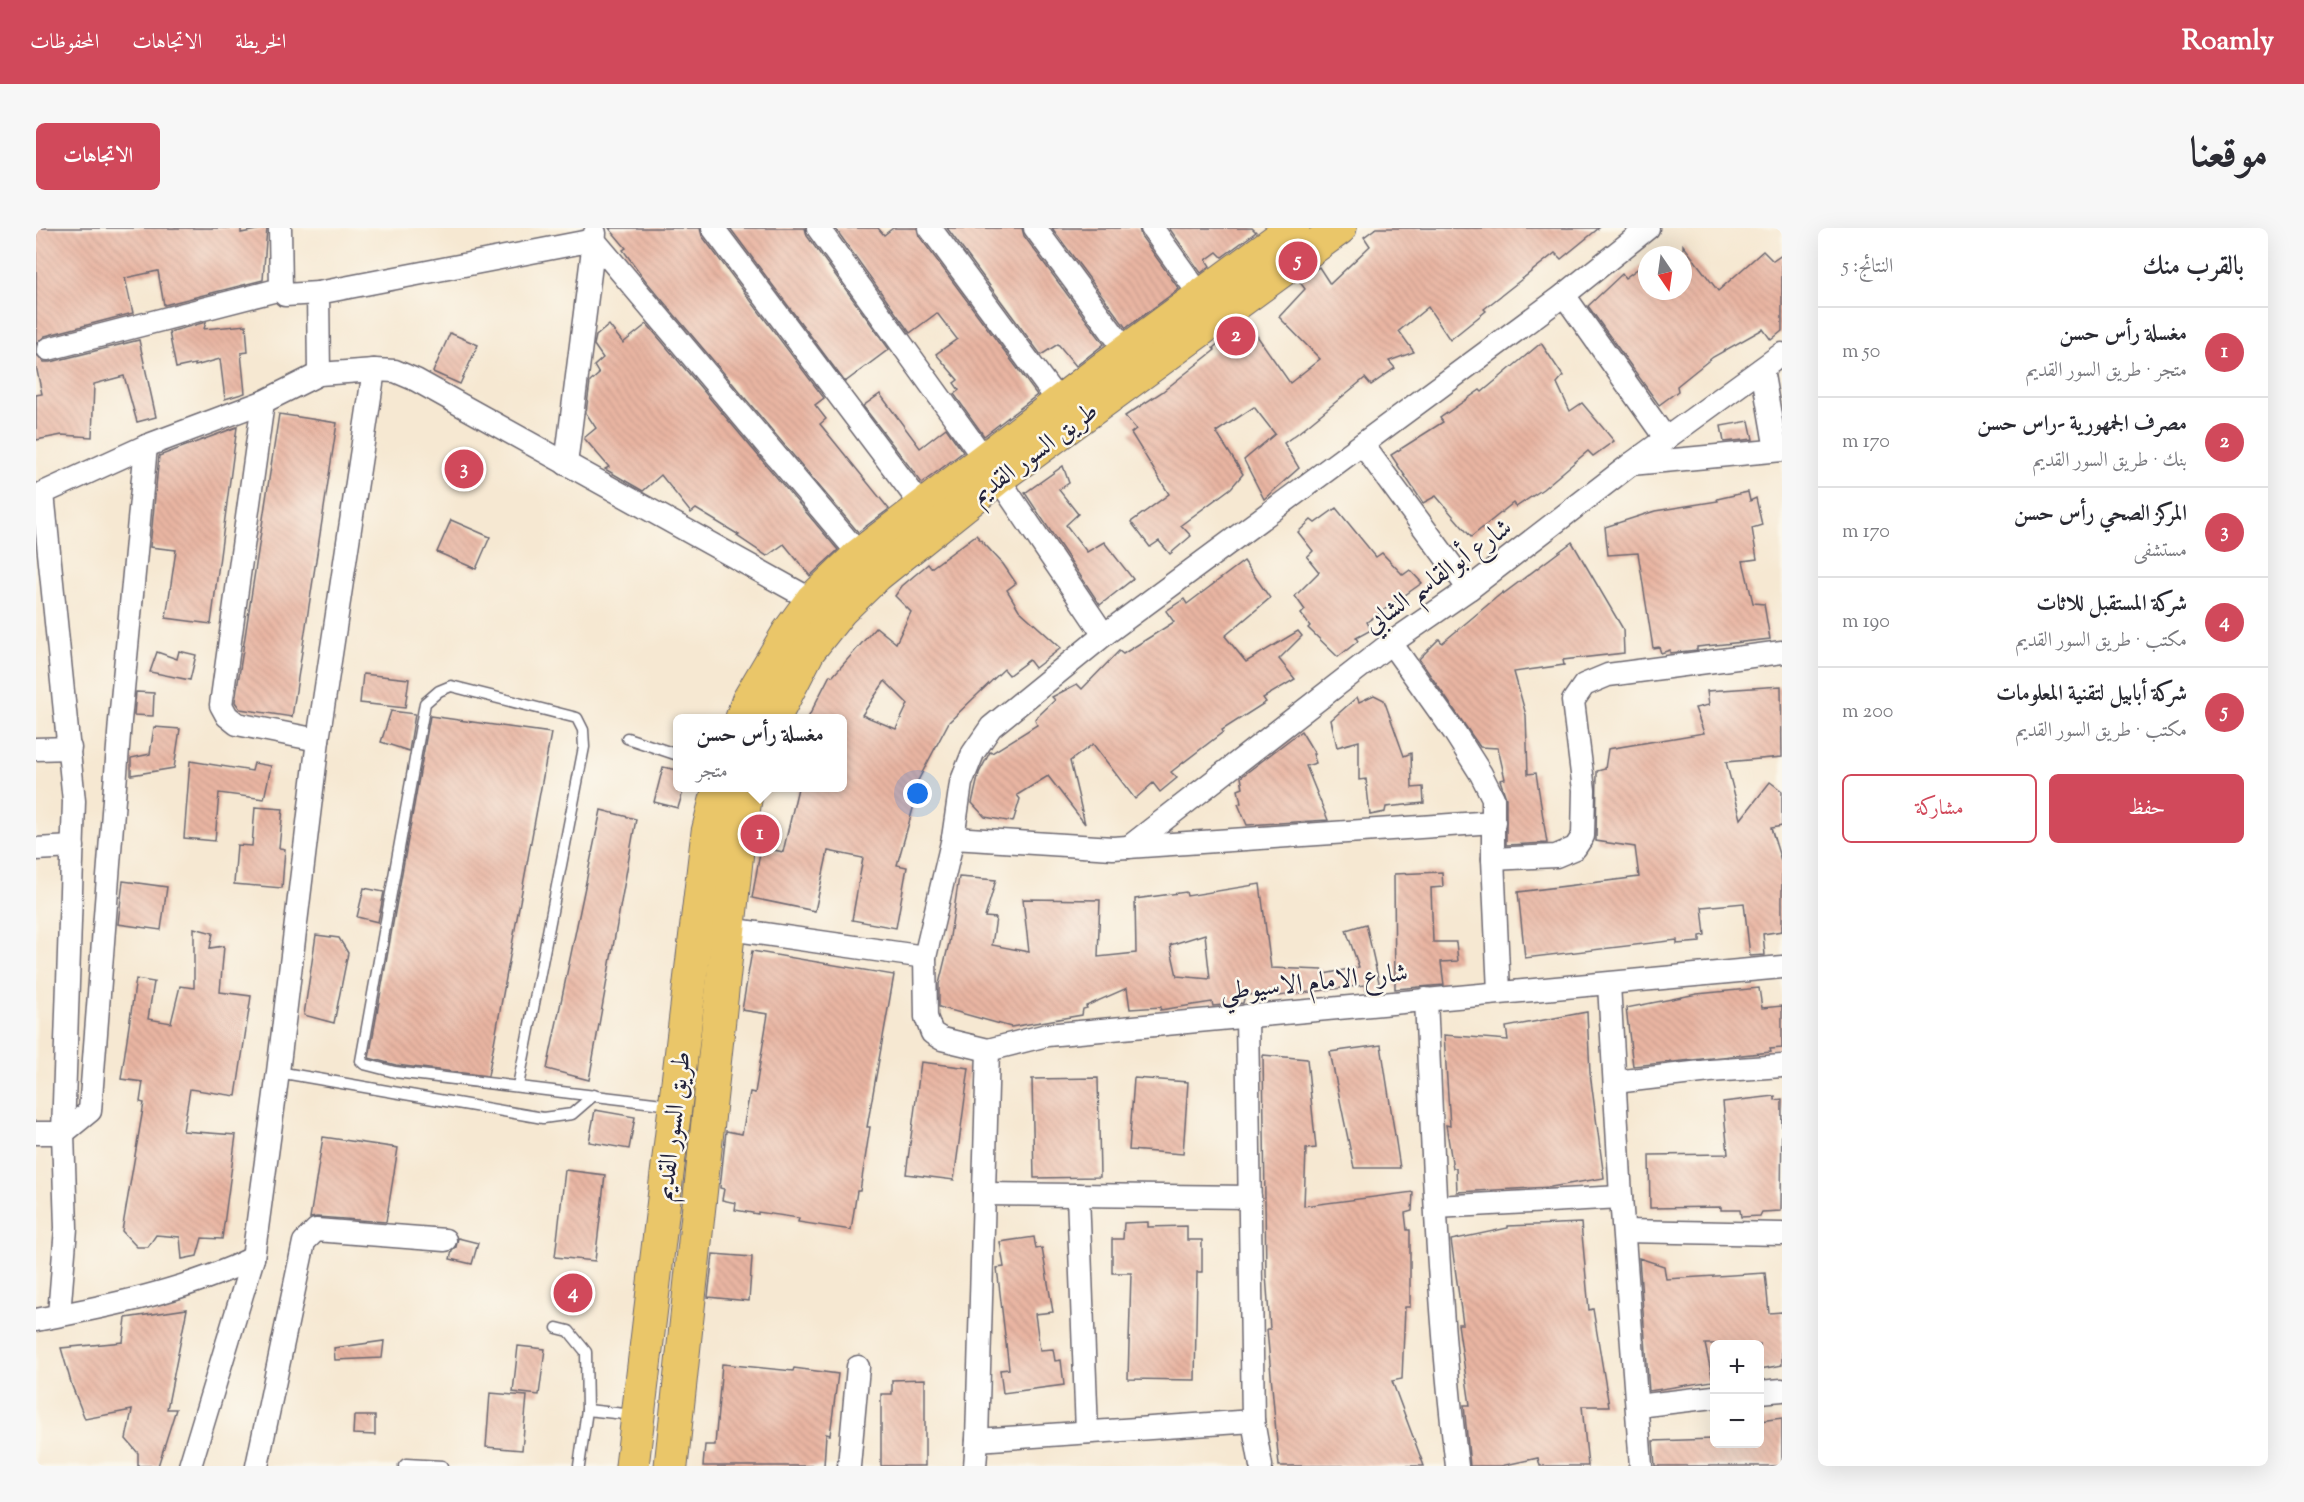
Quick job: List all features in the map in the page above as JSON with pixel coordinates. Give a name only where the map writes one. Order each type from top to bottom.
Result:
[{"type":"main road","name":"طريق السور القديم","points":[[775,714],[812,600],[868,565],[991,468],[1340,228]]},
{"type":"main road","name":"طريق السور القديم","points":[[743,714],[748,701],[798,642],[840,611],[868,565],[922,506],[991,468],[1059,402],[1200,295],[1276,233]]},
{"type":"main road","name":"طريق السور القديم","points":[[632,1466],[708,832],[718,792]]},
{"type":"main road","name":"طريق السور القديم","points":[[671,1466],[738,842],[746,792]]},
{"type":"main road","points":[[637,1415],[676,1422]]},
{"type":"street","points":[[280,228],[279,281],[285,295],[318,293],[595,234]]},
{"type":"street","points":[[713,228],[922,506]]},
{"type":"street","points":[[818,228],[991,468],[1104,635]]},
{"type":"street","points":[[930,228],[1059,402]]},
{"type":"street","points":[[1035,228],[1126,351]]},
{"type":"street","points":[[1152,228],[1200,295]]},
{"type":"street","points":[[729,929],[925,957],[953,838],[961,783],[973,753],[991,727],[1104,635],[1564,295],[1648,228]]},
{"type":"street","points":[[566,464],[595,234]]},
{"type":"street","points":[[595,234],[868,565]]},
{"type":"street","points":[[48,349],[281,289]]},
{"type":"street","points":[[318,293],[319,374]]},
{"type":"street","points":[[1564,295],[1666,439]]},
{"type":"street","name":"شارع أبوالقاسم الشابي","points":[[1129,847],[1391,644],[1782,354]]},
{"type":"street","points":[[190,1466],[253,1258],[318,740],[374,369]]},
{"type":"street","points":[[59,1315],[66,1228],[63,1133],[74,801],[70,748],[40,493],[146,446],[263,402],[319,374],[374,369],[395,371],[416,380],[812,600]]},
{"type":"street","points":[[1631,464],[1779,450],[1762,369]]},
{"type":"street","points":[[263,402],[221,705],[227,716],[237,724],[318,740]]},
{"type":"street","points":[[1363,445],[1468,589]]},
{"type":"street","points":[[36,1133],[63,1133],[90,1111],[120,721],[146,446]]},
{"type":"street","points":[[1391,644],[1455,733],[1493,798],[1493,859],[1499,992]]},
{"type":"street","points":[[1493,859],[1556,856],[1575,848],[1583,836],[1584,790],[1573,701],[1584,685],[1608,675],[1782,652]]},
{"type":"street","points":[[36,749],[70,748]]},
{"type":"street","points":[[953,838],[1113,848],[1494,822]]},
{"type":"street","points":[[36,849],[73,847]]},
{"type":"street","name":"شارع الامام الاسيوطي","points":[[925,957],[926,1017],[932,1033],[942,1039],[988,1050],[1047,1035],[1782,967]]},
{"type":"street","points":[[1609,984],[1641,1466]]},
{"type":"street","points":[[1426,999],[1436,1207],[1449,1399],[1457,1466]]},
{"type":"street","points":[[1247,1016],[1253,1421],[1261,1466]]},
{"type":"street","points":[[975,1466],[988,1050]]},
{"type":"street","points":[[1615,1082],[1782,1065]]},
{"type":"street","points":[[984,1194],[1250,1197]]},
{"type":"street","points":[[1078,1195],[1087,1432]]},
{"type":"street","points":[[1436,1207],[1622,1197]]},
{"type":"street","points":[[257,1466],[304,1242],[309,1235],[316,1230],[445,1240]]},
{"type":"street","points":[[1624,1232],[1782,1234]]},
{"type":"street","points":[[36,1320],[203,1280],[253,1258]]},
{"type":"street","points":[[849,1466],[858,1367]]},
{"type":"street","points":[[1764,1392],[1782,1390]]},
{"type":"street","points":[[1637,1406],[1710,1397]]},
{"type":"street","points":[[977,1440],[1253,1421]]},
{"type":"lane","points":[[518,1086],[584,747],[583,730],[576,718],[451,686],[439,691],[425,704],[362,1061],[364,1064],[395,1072],[675,1105]]},
{"type":"lane","points":[[627,738],[673,753]]},
{"type":"lane","points":[[278,1072],[543,1118],[572,1114],[594,1095]]},
{"type":"lane","points":[[557,1328],[569,1331],[586,1352],[587,1410],[579,1466]]},
{"type":"lane","points":[[587,1410],[637,1415]]},
{"type":"lane","points":[[404,1466],[406,1464],[442,1466]]},
{"type":"building","points":[[36,228],[241,228],[241,233],[267,228],[263,280],[164,305],[158,271],[125,278],[133,313],[45,336],[36,344]]},
{"type":"building","points":[[609,228],[700,228],[702,236],[824,398],[815,405],[826,419],[820,424],[889,509],[858,532],[646,281],[623,250],[626,248]]},
{"type":"building","points":[[730,228],[805,228],[807,236],[889,349],[845,382]]},
{"type":"building","points":[[835,228],[878,228],[884,235],[893,228],[917,228],[919,236],[1037,395],[984,436],[954,394],[959,390],[954,383],[958,380],[936,354],[957,339],[937,313],[910,333]]},
{"type":"building","points":[[947,228],[1022,228],[1024,236],[1104,344],[1076,366],[1058,344],[1041,355]]},
{"type":"building","points":[[1052,228],[1139,228],[1141,236],[1179,289],[1126,328]]},
{"type":"building","points":[[1169,228],[1252,228],[1256,232],[1222,257],[1217,252],[1206,260],[1210,266],[1201,273]]},
{"type":"building","points":[[1376,228],[1599,228],[1561,259],[1555,253],[1484,309],[1486,311],[1450,340],[1428,307],[1399,331],[1414,352],[1389,361],[1395,368],[1371,385],[1365,378],[1284,443],[1299,468],[1264,499],[1244,460],[1275,434],[1254,407],[1216,432],[1243,474],[1231,488],[1181,525],[1191,536],[1170,554],[1159,541],[1150,547],[1131,522],[1169,494],[1131,433],[1136,429],[1125,416],[1162,392],[1215,350],[1213,348],[1246,320],[1290,383],[1320,359],[1279,317],[1305,289],[1299,281],[1319,267],[1330,284],[1370,246],[1364,237]]},
{"type":"building","points":[[1763,251],[1773,261],[1782,255],[1782,331],[1771,340],[1763,329],[1713,357],[1677,386],[1678,391],[1659,405],[1588,306],[1622,274],[1625,278],[1638,269],[1638,300],[1692,300],[1692,257],[1718,291]]},
{"type":"building","points":[[206,322],[204,329],[246,325],[248,352],[241,353],[245,393],[225,399],[220,359],[195,366],[195,364],[176,368],[169,332]]},
{"type":"building","points":[[647,324],[838,550],[810,576],[784,544],[767,556],[737,536],[739,535],[696,509],[691,513],[661,475],[643,491],[605,469],[609,467],[584,438],[596,428],[586,413],[590,382],[599,374],[594,366],[603,358],[594,345],[596,336],[609,325],[623,343]]},
{"type":"building","points":[[450,333],[478,345],[460,384],[433,372]]},
{"type":"building","points":[[139,340],[156,417],[137,422],[124,376],[94,384],[92,437],[62,435],[36,440],[36,395],[42,394],[36,354],[44,362],[51,362]]},
{"type":"building","points":[[1541,343],[1563,376],[1557,383],[1570,411],[1582,403],[1614,441],[1593,456],[1588,451],[1543,489],[1516,507],[1513,503],[1471,537],[1436,496],[1423,503],[1391,455],[1443,422],[1440,418],[1480,390],[1482,392]]},
{"type":"building","points":[[880,394],[920,448],[946,428],[963,452],[922,483],[863,406]]},
{"type":"building","points":[[279,414],[337,423],[292,717],[240,709],[235,702]]},
{"type":"building","points":[[1749,421],[1753,439],[1724,442],[1721,426]]},
{"type":"building","points":[[237,427],[211,624],[166,618],[176,550],[150,547],[159,456]]},
{"type":"building","points":[[1063,466],[1069,483],[1059,490],[1078,514],[1066,525],[1087,552],[1104,542],[1133,579],[1100,605],[1025,493]]},
{"type":"building","points":[[1748,492],[1750,501],[1756,498],[1762,525],[1752,528],[1757,559],[1743,561],[1753,603],[1764,604],[1770,639],[1697,647],[1697,650],[1670,653],[1670,650],[1661,653],[1659,647],[1653,648],[1638,553],[1608,555],[1605,527],[1655,511],[1718,501],[1717,499]]},
{"type":"building","points":[[1336,508],[1376,557],[1382,553],[1403,575],[1410,570],[1422,583],[1367,622],[1371,630],[1356,638],[1358,641],[1338,657],[1308,628],[1310,626],[1301,614],[1305,610],[1295,596],[1319,572],[1307,557],[1313,551],[1298,532],[1311,520],[1315,523]]},
{"type":"building","points":[[451,520],[490,537],[476,569],[437,552]]},
{"type":"building","points":[[976,535],[1003,564],[1016,583],[1007,590],[1019,610],[1061,648],[1035,668],[1029,660],[1009,675],[1004,669],[949,722],[913,790],[918,791],[897,865],[907,867],[896,928],[852,920],[863,858],[828,851],[815,911],[752,898],[761,847],[783,852],[797,792],[847,792],[847,714],[810,714],[830,675],[833,676],[876,627],[896,643],[911,612],[895,596],[902,586],[928,564],[931,568]],"holes":[[[885,681],[908,704],[896,729],[862,715]]]},
{"type":"building","points":[[1572,542],[1623,629],[1624,653],[1563,660],[1564,665],[1514,672],[1526,715],[1528,774],[1536,773],[1547,843],[1506,845],[1506,798],[1500,780],[1505,779],[1498,748],[1480,747],[1419,659],[1439,639],[1442,643],[1503,592],[1503,594]]},
{"type":"building","points":[[1244,561],[1270,598],[1225,636],[1246,662],[1298,631],[1302,636],[1279,659],[1295,679],[1263,698],[1266,702],[1222,730],[1223,732],[1171,772],[1177,778],[1160,792],[1153,783],[1135,799],[1093,744],[1070,761],[1085,824],[1048,776],[1017,795],[1020,799],[1013,822],[985,817],[972,803],[979,773],[990,752],[992,753],[1037,725],[1035,719],[1055,700],[1052,697],[1077,684],[1082,689],[1119,651],[1123,654],[1174,622],[1166,611],[1184,599],[1187,604]]},
{"type":"building","points":[[179,651],[196,655],[190,680],[150,672],[157,652],[177,659]]},
{"type":"building","points":[[363,674],[409,679],[405,708],[360,703]]},
{"type":"building","points":[[1781,686],[1782,757],[1726,762],[1741,819],[1770,782],[1782,791],[1782,826],[1771,828],[1782,864],[1782,931],[1763,934],[1765,955],[1750,956],[1744,903],[1702,907],[1705,935],[1700,936],[1700,942],[1677,944],[1677,940],[1525,958],[1518,892],[1639,877],[1635,847],[1596,841],[1597,771],[1605,769],[1608,749],[1704,733],[1695,708],[1709,705],[1707,691]]},
{"type":"building","points":[[136,692],[154,693],[153,716],[134,715]]},
{"type":"building","points":[[1374,695],[1384,700],[1404,756],[1411,753],[1412,788],[1423,787],[1424,803],[1386,807],[1385,812],[1370,815],[1366,779],[1359,780],[1359,741],[1337,747],[1331,720],[1357,697],[1359,702]]},
{"type":"building","points":[[391,711],[415,714],[409,751],[381,742]]},
{"type":"building","points":[[430,716],[551,733],[488,1076],[396,1065],[369,1058]]},
{"type":"building","points":[[154,727],[180,729],[174,768],[131,775],[131,758],[150,754]]},
{"type":"building","points":[[1301,731],[1315,754],[1313,754],[1316,763],[1306,766],[1328,820],[1247,825],[1238,804],[1241,803],[1238,790],[1243,788],[1241,777]]},
{"type":"building","points":[[190,761],[252,771],[254,763],[271,766],[264,799],[219,793],[215,841],[184,838]]},
{"type":"building","points":[[663,767],[673,769],[673,792],[683,792],[678,808],[654,802]]},
{"type":"building","points":[[255,807],[283,809],[279,848],[285,849],[282,888],[234,884],[237,845],[252,846]]},
{"type":"building","points":[[601,810],[636,819],[589,1080],[547,1069]]},
{"type":"building","points":[[1442,872],[1443,887],[1431,888],[1433,942],[1456,942],[1458,961],[1441,962],[1444,985],[1395,989],[1394,874]]},
{"type":"building","points":[[959,877],[996,880],[985,917],[996,918],[992,945],[1029,952],[1023,899],[1100,900],[1098,957],[1136,953],[1135,899],[1186,892],[1187,896],[1260,884],[1271,968],[1323,970],[1324,974],[1359,967],[1346,930],[1366,924],[1381,991],[1367,992],[1365,985],[1279,996],[1279,993],[1245,995],[1243,1003],[1213,1006],[1212,1002],[1160,1010],[1161,1007],[1130,1009],[1127,988],[1086,1006],[1082,1015],[1011,1027],[939,1007],[939,984],[949,943]],"holes":[[[1205,934],[1210,979],[1177,976],[1170,945]]]},
{"type":"building","points":[[123,881],[167,887],[161,930],[118,924]]},
{"type":"building","points":[[364,888],[384,892],[378,922],[357,917]]},
{"type":"building","points":[[194,928],[213,933],[210,948],[224,946],[220,992],[251,996],[236,1096],[190,1089],[183,1131],[236,1135],[222,1239],[202,1238],[197,1256],[182,1259],[180,1237],[156,1235],[148,1247],[137,1247],[122,1231],[144,1103],[140,1102],[143,1082],[121,1079],[136,979],[154,982],[148,1019],[171,1023],[180,986],[194,988]]},
{"type":"building","points":[[316,935],[339,938],[348,953],[334,1023],[304,1015]]},
{"type":"building","points":[[752,951],[894,975],[867,1127],[870,1127],[860,1191],[857,1191],[851,1230],[798,1222],[799,1218],[735,1210],[736,1203],[722,1200],[724,1189],[720,1188],[726,1131],[742,1134],[750,1092],[755,1093],[768,1014],[742,1010]]},
{"type":"building","points":[[1759,988],[1762,1008],[1782,1006],[1782,1048],[1770,1049],[1771,1052],[1633,1066],[1626,1008],[1697,994]]},
{"type":"building","points":[[1587,1012],[1590,1073],[1604,1178],[1551,1187],[1457,1192],[1456,1168],[1453,1168],[1446,1125],[1450,1126],[1444,1035],[1508,1040],[1506,1027]]},
{"type":"building","points":[[1381,1045],[1400,1168],[1354,1168],[1330,1052]]},
{"type":"building","points":[[1263,1055],[1307,1059],[1316,1148],[1306,1149],[1304,1206],[1413,1192],[1412,1211],[1405,1213],[1407,1230],[1410,1230],[1410,1307],[1405,1307],[1402,1379],[1392,1381],[1424,1466],[1279,1466],[1267,1329],[1270,1329],[1266,1275]]},
{"type":"building","points":[[921,1062],[969,1068],[954,1180],[906,1174]]},
{"type":"building","points":[[1098,1078],[1100,1177],[1034,1178],[1032,1079]]},
{"type":"building","points":[[1134,1078],[1188,1082],[1183,1154],[1129,1150]]},
{"type":"building","points":[[1775,1096],[1775,1100],[1782,1099],[1781,1211],[1762,1212],[1760,1216],[1741,1217],[1740,1210],[1721,1210],[1721,1207],[1650,1208],[1649,1155],[1728,1154],[1723,1102]]},
{"type":"building","points":[[595,1110],[635,1117],[629,1149],[589,1142]]},
{"type":"building","points":[[323,1137],[398,1148],[386,1222],[310,1218]]},
{"type":"building","points":[[565,1170],[605,1175],[595,1261],[555,1257]]},
{"type":"building","points":[[1148,1222],[1148,1227],[1187,1226],[1187,1240],[1202,1240],[1202,1272],[1197,1272],[1195,1380],[1128,1379],[1131,1273],[1112,1273],[1112,1239],[1123,1239],[1124,1223]]},
{"type":"building","points":[[1581,1223],[1589,1310],[1593,1309],[1609,1406],[1582,1406],[1588,1466],[1540,1466],[1538,1458],[1501,1466],[1470,1466],[1464,1405],[1470,1405],[1458,1324],[1463,1324],[1451,1240],[1508,1228],[1508,1226]]},
{"type":"building","points":[[1034,1237],[1036,1249],[1042,1248],[1053,1312],[1035,1314],[1040,1350],[1053,1349],[1055,1361],[1061,1360],[1064,1385],[1003,1393],[1000,1370],[1009,1369],[997,1268],[1004,1267],[1000,1242]]},
{"type":"building","points":[[458,1238],[478,1243],[472,1264],[450,1259]]},
{"type":"building","points":[[713,1254],[752,1257],[749,1301],[708,1297]]},
{"type":"building","points":[[1639,1258],[1664,1266],[1666,1279],[1765,1273],[1769,1313],[1782,1312],[1782,1365],[1764,1368],[1764,1340],[1710,1340],[1710,1344],[1705,1344],[1710,1367],[1710,1381],[1649,1391]]},
{"type":"building","points":[[187,1309],[167,1409],[176,1409],[158,1466],[138,1466],[138,1453],[126,1439],[132,1410],[85,1419],[61,1348],[123,1342],[126,1318]]},
{"type":"building","points":[[384,1341],[382,1358],[335,1360],[334,1348]]},
{"type":"building","points":[[518,1346],[545,1349],[539,1395],[513,1392]]},
{"type":"building","points":[[722,1364],[793,1371],[794,1368],[838,1374],[830,1435],[826,1434],[824,1466],[703,1466],[705,1445],[715,1445]]},
{"type":"building","points":[[925,1379],[925,1466],[881,1466],[881,1394],[892,1394],[892,1380]]},
{"type":"building","points":[[490,1393],[527,1396],[522,1450],[486,1447]]},
{"type":"building","points":[[354,1416],[375,1416],[375,1435],[353,1434]]},
{"type":"building","points":[[1782,1418],[1782,1466],[1655,1466],[1653,1441],[1710,1439],[1710,1448],[1764,1448],[1764,1420]]},
{"type":"place","name":"شركة أبابيل لتقنية المعلومات","points":[[1298,261]]},
{"type":"place","name":"مصرف الجمهورية -راس حسن","points":[[1236,336]]},
{"type":"place","name":"المركز الصحي رأس حسن","points":[[464,469]]},
{"type":"place","name":"مغسلة رأس حسن","points":[[760,834]]},
{"type":"place","name":"شركة المستقبل للاثات","points":[[573,1293]]}]
